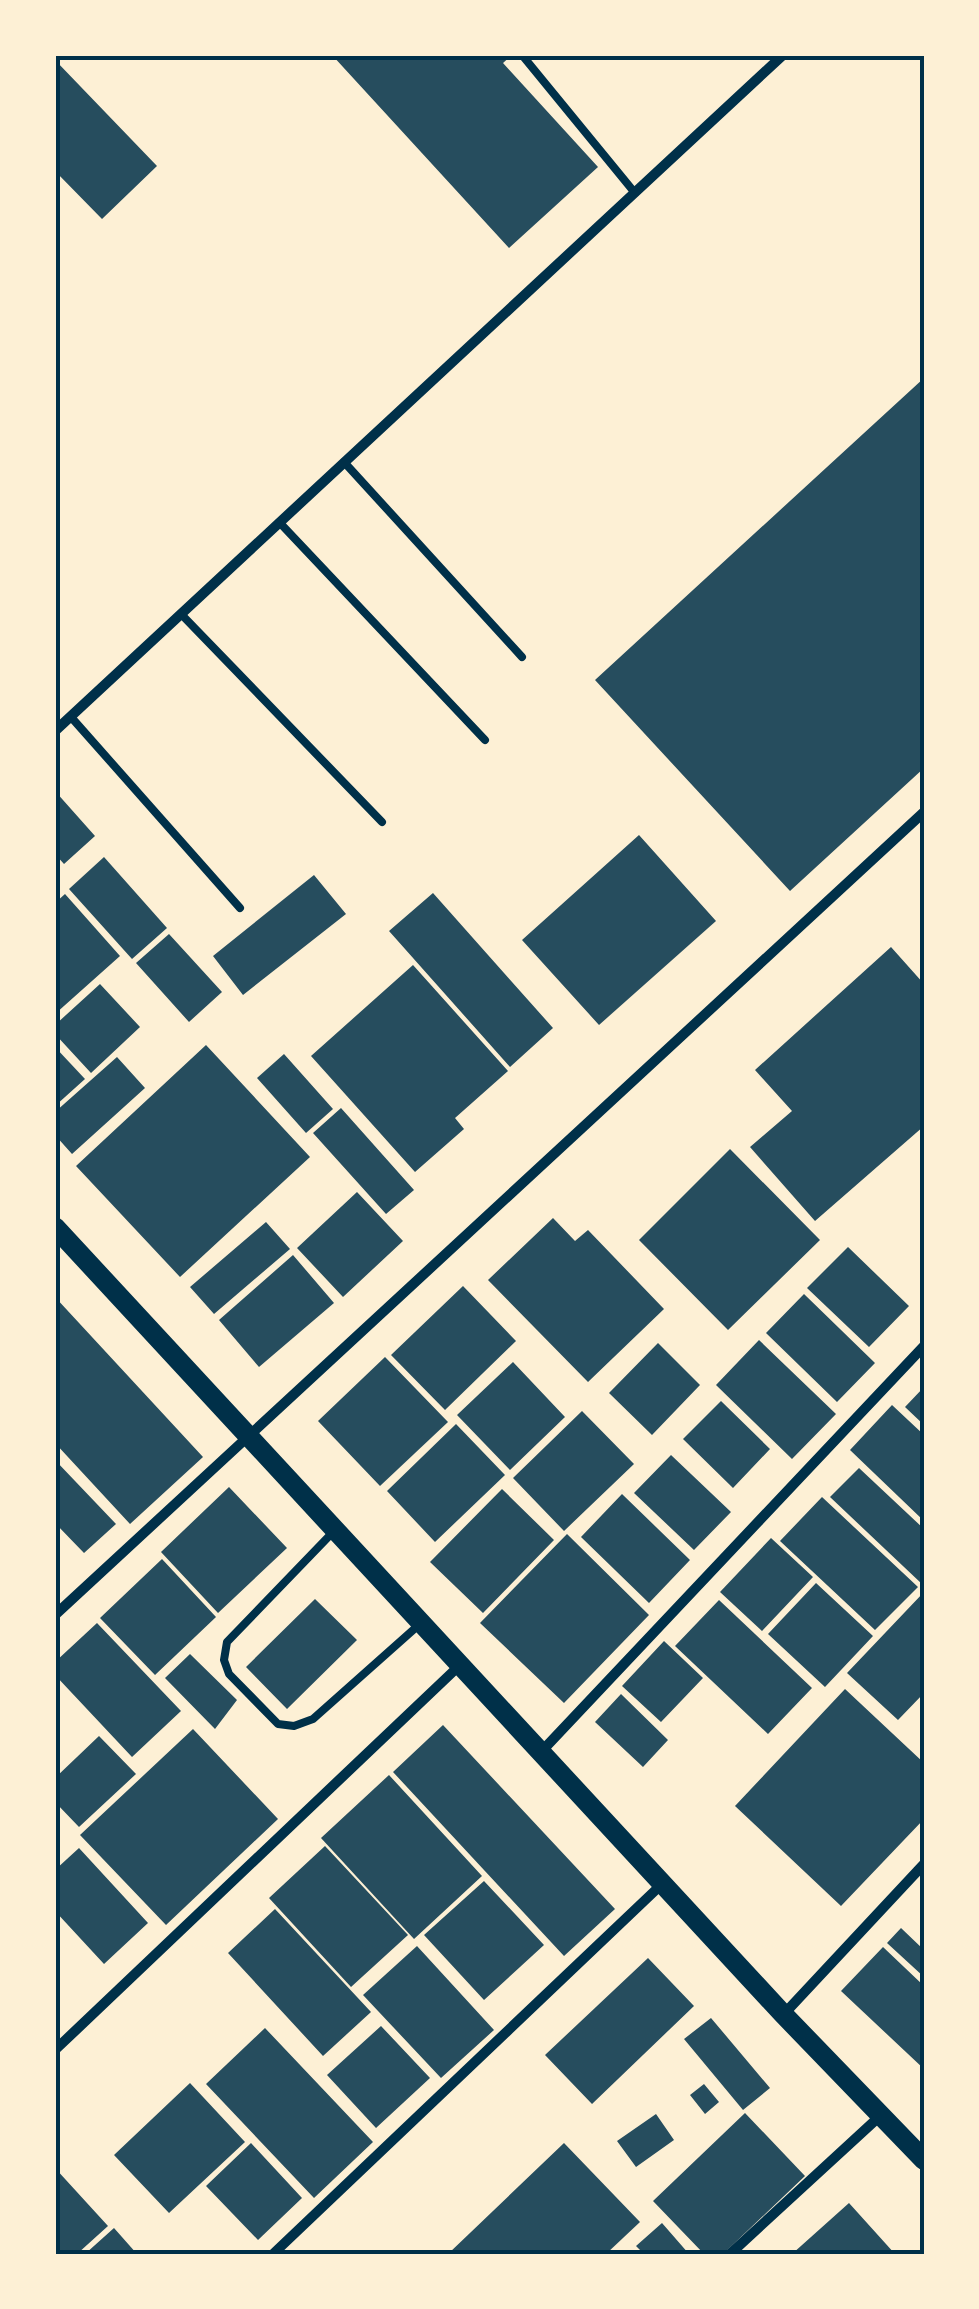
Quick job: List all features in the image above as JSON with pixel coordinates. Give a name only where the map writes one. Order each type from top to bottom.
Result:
[{"type":"main road","points":[[55,1226],[662,1884],[924,2160]]},
{"type":"street","points":[[55,732],[783,55]]},
{"type":"street","points":[[55,1615],[924,812]]},
{"type":"street","points":[[541,1752],[924,1346]]},
{"type":"street","points":[[55,2050],[460,1665]]},
{"type":"street","points":[[783,2014],[924,1864]]},
{"type":"street","points":[[273,2254],[662,1884]]},
{"type":"street","points":[[730,2254],[881,2115]]},
{"type":"lane","points":[[522,55],[635,194]]},
{"type":"lane","points":[[344,462],[522,657]]},
{"type":"lane","points":[[280,523],[485,740]]},
{"type":"lane","points":[[181,614],[382,822]]},
{"type":"lane","points":[[71,716],[240,908]]},
{"type":"lane","points":[[335,1530],[227,1642],[224,1660],[228,1674],[278,1724],[294,1726],[312,1719],[422,1623]]},
{"type":"building","points":[[332,55],[512,55],[503,63],[598,167],[509,248]]},
{"type":"building","points":[[55,60],[157,166],[102,219],[55,171]]},
{"type":"building","points":[[924,378],[924,768],[790,891],[595,680]]},
{"type":"building","points":[[55,791],[95,836],[64,864],[55,854]]},
{"type":"building","points":[[639,835],[716,921],[599,1025],[522,940]]},
{"type":"building","points":[[104,857],[167,928],[132,959],[69,889]]},
{"type":"building","points":[[314,875],[346,914],[243,995],[213,956]]},
{"type":"building","points":[[433,893],[553,1028],[510,1067],[389,931]]},
{"type":"building","points":[[65,894],[120,956],[55,1014],[55,903]]},
{"type":"building","points":[[169,934],[222,992],[189,1022],[136,963]]},
{"type":"building","points":[[891,947],[924,984],[924,1126],[815,1221],[750,1147],[792,1111],[755,1070]]},
{"type":"building","points":[[413,965],[508,1071],[455,1118],[464,1129],[415,1172],[311,1056]]},
{"type":"building","points":[[100,984],[140,1027],[91,1073],[55,1034],[55,1025]]},
{"type":"building","points":[[206,1045],[310,1157],[180,1277],[76,1166]]},
{"type":"building","points":[[55,1047],[85,1079],[55,1106]]},
{"type":"building","points":[[284,1054],[333,1109],[306,1133],[257,1078]]},
{"type":"building","points":[[117,1057],[145,1088],[72,1154],[55,1135],[55,1112]]},
{"type":"building","points":[[341,1108],[414,1190],[386,1214],[313,1133]]},
{"type":"building","points":[[730,1149],[820,1240],[728,1330],[639,1240]]},
{"type":"building","points":[[357,1192],[403,1241],[343,1297],[297,1248]]},
{"type":"building","points":[[553,1218],[575,1241],[588,1230],[664,1309],[588,1382],[488,1280]]},
{"type":"building","points":[[266,1222],[290,1249],[214,1314],[190,1287]]},
{"type":"building","points":[[848,1247],[909,1306],[869,1347],[807,1288]]},
{"type":"building","points":[[293,1255],[334,1303],[259,1367],[219,1320]]},
{"type":"building","points":[[463,1286],[516,1341],[445,1410],[391,1355]]},
{"type":"building","points":[[804,1294],[875,1363],[837,1402],[766,1333]]},
{"type":"building","points":[[55,1297],[203,1457],[130,1524],[55,1443]]},
{"type":"building","points":[[759,1340],[836,1414],[792,1459],[716,1385]]},
{"type":"building","points":[[658,1343],[700,1385],[652,1435],[609,1393]]},
{"type":"building","points":[[385,1357],[448,1422],[380,1486],[318,1421]]},
{"type":"building","points":[[513,1362],[565,1417],[510,1470],[457,1415]]},
{"type":"building","points":[[924,1387],[924,1425],[905,1407]]},
{"type":"building","points":[[721,1401],[770,1449],[733,1488],[683,1439]]},
{"type":"building","points":[[892,1405],[924,1435],[924,1521],[850,1450]]},
{"type":"building","points":[[582,1411],[634,1464],[564,1531],[513,1478]]},
{"type":"building","points":[[456,1424],[505,1475],[435,1542],[387,1491]]},
{"type":"building","points":[[671,1455],[731,1512],[694,1550],[634,1493]]},
{"type":"building","points":[[55,1460],[116,1524],[84,1553],[55,1523]]},
{"type":"building","points":[[859,1468],[924,1529],[922,1584],[830,1497]]},
{"type":"building","points":[[229,1487],[287,1548],[218,1613],[161,1552]]},
{"type":"building","points":[[502,1489],[554,1540],[483,1613],[430,1562]]},
{"type":"building","points":[[622,1494],[690,1560],[649,1603],[581,1537]]},
{"type":"building","points":[[822,1497],[918,1587],[875,1630],[780,1541]]},
{"type":"building","points":[[567,1534],[649,1615],[564,1703],[480,1623]]},
{"type":"building","points":[[771,1538],[813,1577],[762,1631],[720,1592]]},
{"type":"building","points":[[162,1559],[216,1617],[155,1675],[100,1618]]},
{"type":"building","points":[[816,1583],[873,1636],[825,1687],[768,1634]]},
{"type":"building","points":[[924,1592],[924,1693],[898,1720],[847,1673]]},
{"type":"building","points":[[315,1599],[357,1640],[287,1709],[246,1667]]},
{"type":"building","points":[[719,1600],[812,1688],[768,1734],[675,1646]]},
{"type":"building","points":[[97,1623],[181,1711],[132,1757],[55,1675],[55,1662]]},
{"type":"building","points":[[664,1641],[703,1678],[661,1722],[622,1686]]},
{"type":"building","points":[[190,1654],[237,1700],[215,1729],[165,1678]]},
{"type":"building","points":[[845,1689],[924,1763],[924,1819],[841,1906],[735,1806]]},
{"type":"building","points":[[621,1694],[668,1740],[643,1767],[595,1722]]},
{"type":"building","points":[[443,1725],[615,1909],[564,1956],[393,1772]]},
{"type":"building","points":[[193,1729],[278,1819],[166,1925],[80,1835]]},
{"type":"building","points":[[99,1736],[136,1774],[79,1827],[55,1802],[55,1778]]},
{"type":"building","points":[[389,1775],[482,1876],[414,1939],[321,1838]]},
{"type":"building","points":[[325,1846],[408,1935],[351,1987],[269,1898]]},
{"type":"building","points":[[79,1848],[148,1923],[104,1964],[55,1911],[55,1870]]},
{"type":"building","points":[[484,1881],[544,1945],[484,2000],[424,1935]]},
{"type":"building","points":[[275,1909],[371,2012],[323,2056],[228,1953]]},
{"type":"building","points":[[901,1928],[924,1950],[924,1977],[887,1943]]},
{"type":"building","points":[[417,1946],[494,2030],[441,2078],[363,1995]]},
{"type":"building","points":[[883,1947],[924,1986],[924,2069],[841,1991]]},
{"type":"building","points":[[648,1958],[694,2006],[592,2104],[545,2055]]},
{"type":"building","points":[[711,2018],[770,2088],[743,2110],[684,2039]]},
{"type":"building","points":[[381,2026],[430,2078],[376,2128],[327,2075]]},
{"type":"building","points":[[265,2028],[373,2142],[314,2198],[206,2084]]},
{"type":"building","points":[[190,2083],[245,2142],[169,2213],[114,2155]]},
{"type":"building","points":[[704,2084],[719,2102],[705,2114],[690,2095]]},
{"type":"building","points":[[745,2113],[805,2176],[723,2254],[704,2254],[653,2201]]},
{"type":"building","points":[[656,2114],[674,2140],[636,2167],[617,2141]]},
{"type":"building","points":[[251,2143],[302,2198],[258,2240],[206,2186]]},
{"type":"building","points":[[564,2143],[640,2222],[606,2254],[448,2254]]},
{"type":"building","points":[[55,2168],[108,2226],[77,2254],[55,2254]]},
{"type":"building","points":[[849,2203],[895,2254],[792,2254]]},
{"type":"building","points":[[662,2223],[689,2254],[644,2254],[636,2246]]},
{"type":"building","points":[[114,2228],[137,2254],[85,2254]]}]
